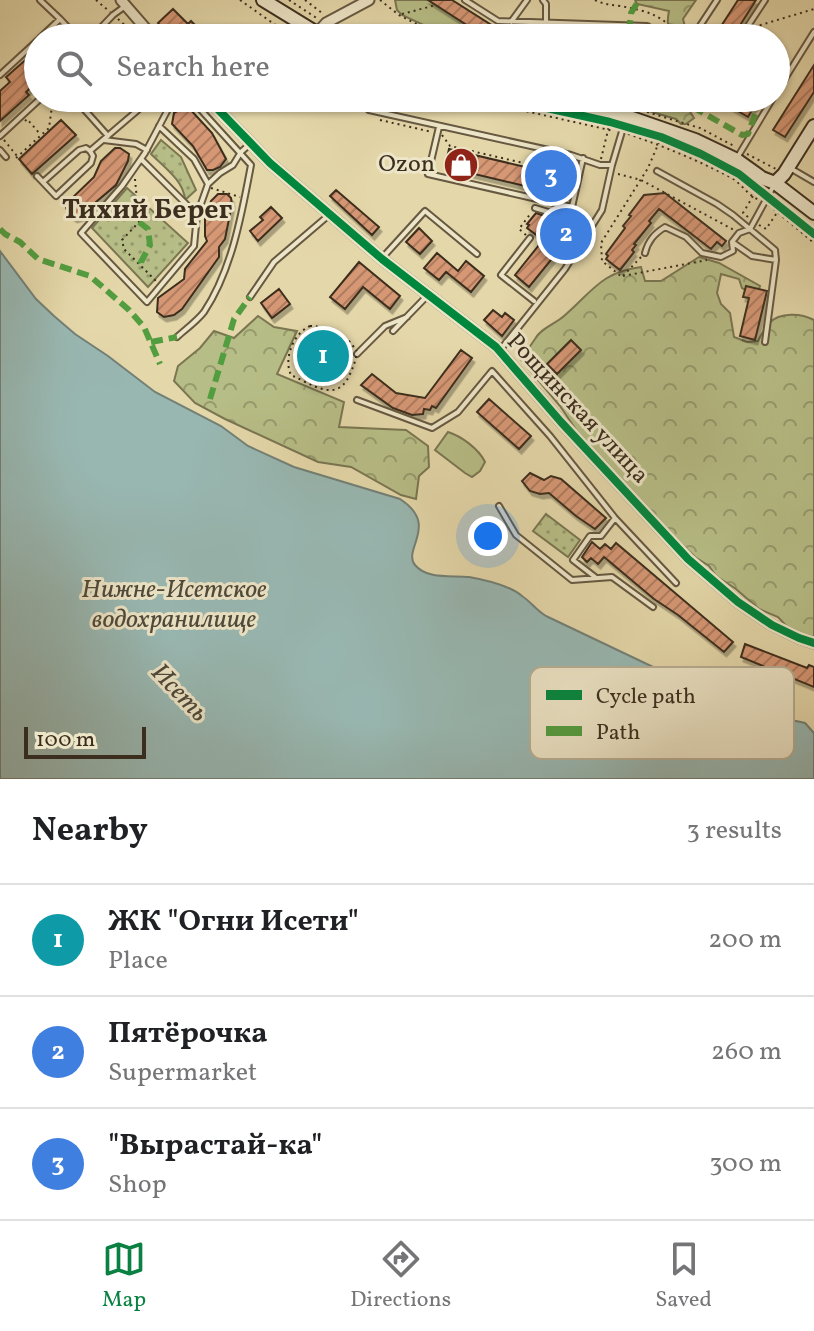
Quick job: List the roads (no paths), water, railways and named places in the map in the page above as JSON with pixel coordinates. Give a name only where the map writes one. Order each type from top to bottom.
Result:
[{"type":"street","points":[[263,0],[298,24]]},
{"type":"street","points":[[325,24],[369,0]]},
{"type":"street","points":[[124,3],[142,24]]},
{"type":"street","name":"Рощинская улица","points":[[221,112],[270,163],[382,259],[499,350],[688,559],[728,594],[772,625],[814,643]]},
{"type":"street","points":[[590,112],[624,125],[695,140],[737,160],[760,183],[775,183]]},
{"type":"street","points":[[775,183],[808,147],[814,126]]},
{"type":"street","points":[[775,183],[783,204],[814,213]]},
{"type":"lane","points":[[40,0],[65,24]]},
{"type":"lane","points":[[465,0],[498,21],[580,24]]},
{"type":"lane","points":[[511,22],[527,0]]},
{"type":"lane","points":[[543,0],[546,4],[546,23]]},
{"type":"lane","points":[[701,24],[717,0]]},
{"type":"lane","points":[[749,24],[765,0]]},
{"type":"lane","points":[[104,24],[124,3]]},
{"type":"lane","points":[[55,24],[60,19]]},
{"type":"lane","points":[[790,69],[814,32]]},
{"type":"lane","points":[[0,75],[24,53]]},
{"type":"lane","points":[[0,136],[28,112]]},
{"type":"lane","points":[[85,112],[106,138],[136,144],[147,150]]},
{"type":"lane","points":[[90,151],[136,112]]},
{"type":"lane","points":[[166,112],[147,150],[122,186],[81,233],[147,302],[194,246],[197,215],[207,185],[233,165],[251,143]]},
{"type":"lane","points":[[177,337],[202,315],[218,287],[231,251],[251,165],[203,112]]},
{"type":"lane","points":[[378,112],[583,158],[600,165],[612,165]]},
{"type":"lane","points":[[737,160],[764,112]]},
{"type":"lane","points":[[499,350],[565,269],[602,210],[624,125]]},
{"type":"lane","points":[[159,126],[194,159],[207,185]]},
{"type":"lane","points":[[439,126],[428,174],[572,207],[583,158]]},
{"type":"lane","points":[[37,176],[56,196],[91,163],[93,156],[86,148],[79,150],[43,182]]},
{"type":"lane","points":[[0,150],[6,157]]},
{"type":"lane","points":[[141,159],[197,215]]},
{"type":"lane","points":[[788,167],[814,182]]},
{"type":"lane","points":[[657,171],[717,204],[775,250],[765,342]]},
{"type":"lane","points":[[645,253],[647,244],[665,227],[686,237],[702,253],[721,257],[733,251],[732,242],[739,233],[750,229],[775,183]]},
{"type":"lane","points":[[535,208],[588,224]]},
{"type":"lane","points":[[382,259],[425,211],[477,254]]},
{"type":"lane","points":[[250,297],[274,262],[330,214]]},
{"type":"lane","points":[[530,238],[501,275],[534,301]]},
{"type":"lane","points":[[732,242],[752,256],[776,260]]},
{"type":"lane","points":[[393,331],[428,295]]},
{"type":"lane","points":[[357,354],[385,326],[407,317]]},
{"type":"lane","points":[[357,400],[432,428],[458,412],[492,371],[550,436],[615,518],[676,583]]},
{"type":"lane","points":[[550,436],[561,422]]},
{"type":"lane","points":[[499,506],[516,535],[572,580],[612,577],[653,607]]},
{"type":"lane","points":[[597,579],[573,560],[590,536],[601,536],[615,518]]},
{"type":"water","name":"Нижне-Исетское водохранилище","points":[[0,251],[36,299],[54,316],[155,392],[221,426],[248,446],[294,467],[400,499],[417,518],[418,536],[412,559],[420,570],[433,575],[469,577],[504,586],[517,592],[546,616],[653,667],[530,667],[530,759],[794,759],[794,721],[805,723],[814,733],[814,779],[0,779]]},
{"type":"place","name":"Ozon","points":[[461,165]]},
{"type":"place","name":"\"Вырастай-ка\"","points":[[551,176]]},
{"type":"place","name":"Пятёрочка","points":[[566,234]]},
{"type":"place","name":"ЖК \"Огни Исети\"","points":[[323,356]]},
{"type":"district","name":"Тихий Берег","points":[[147,210]]},
{"type":"water label","name":"Исеть","points":[[179,693]]}]
